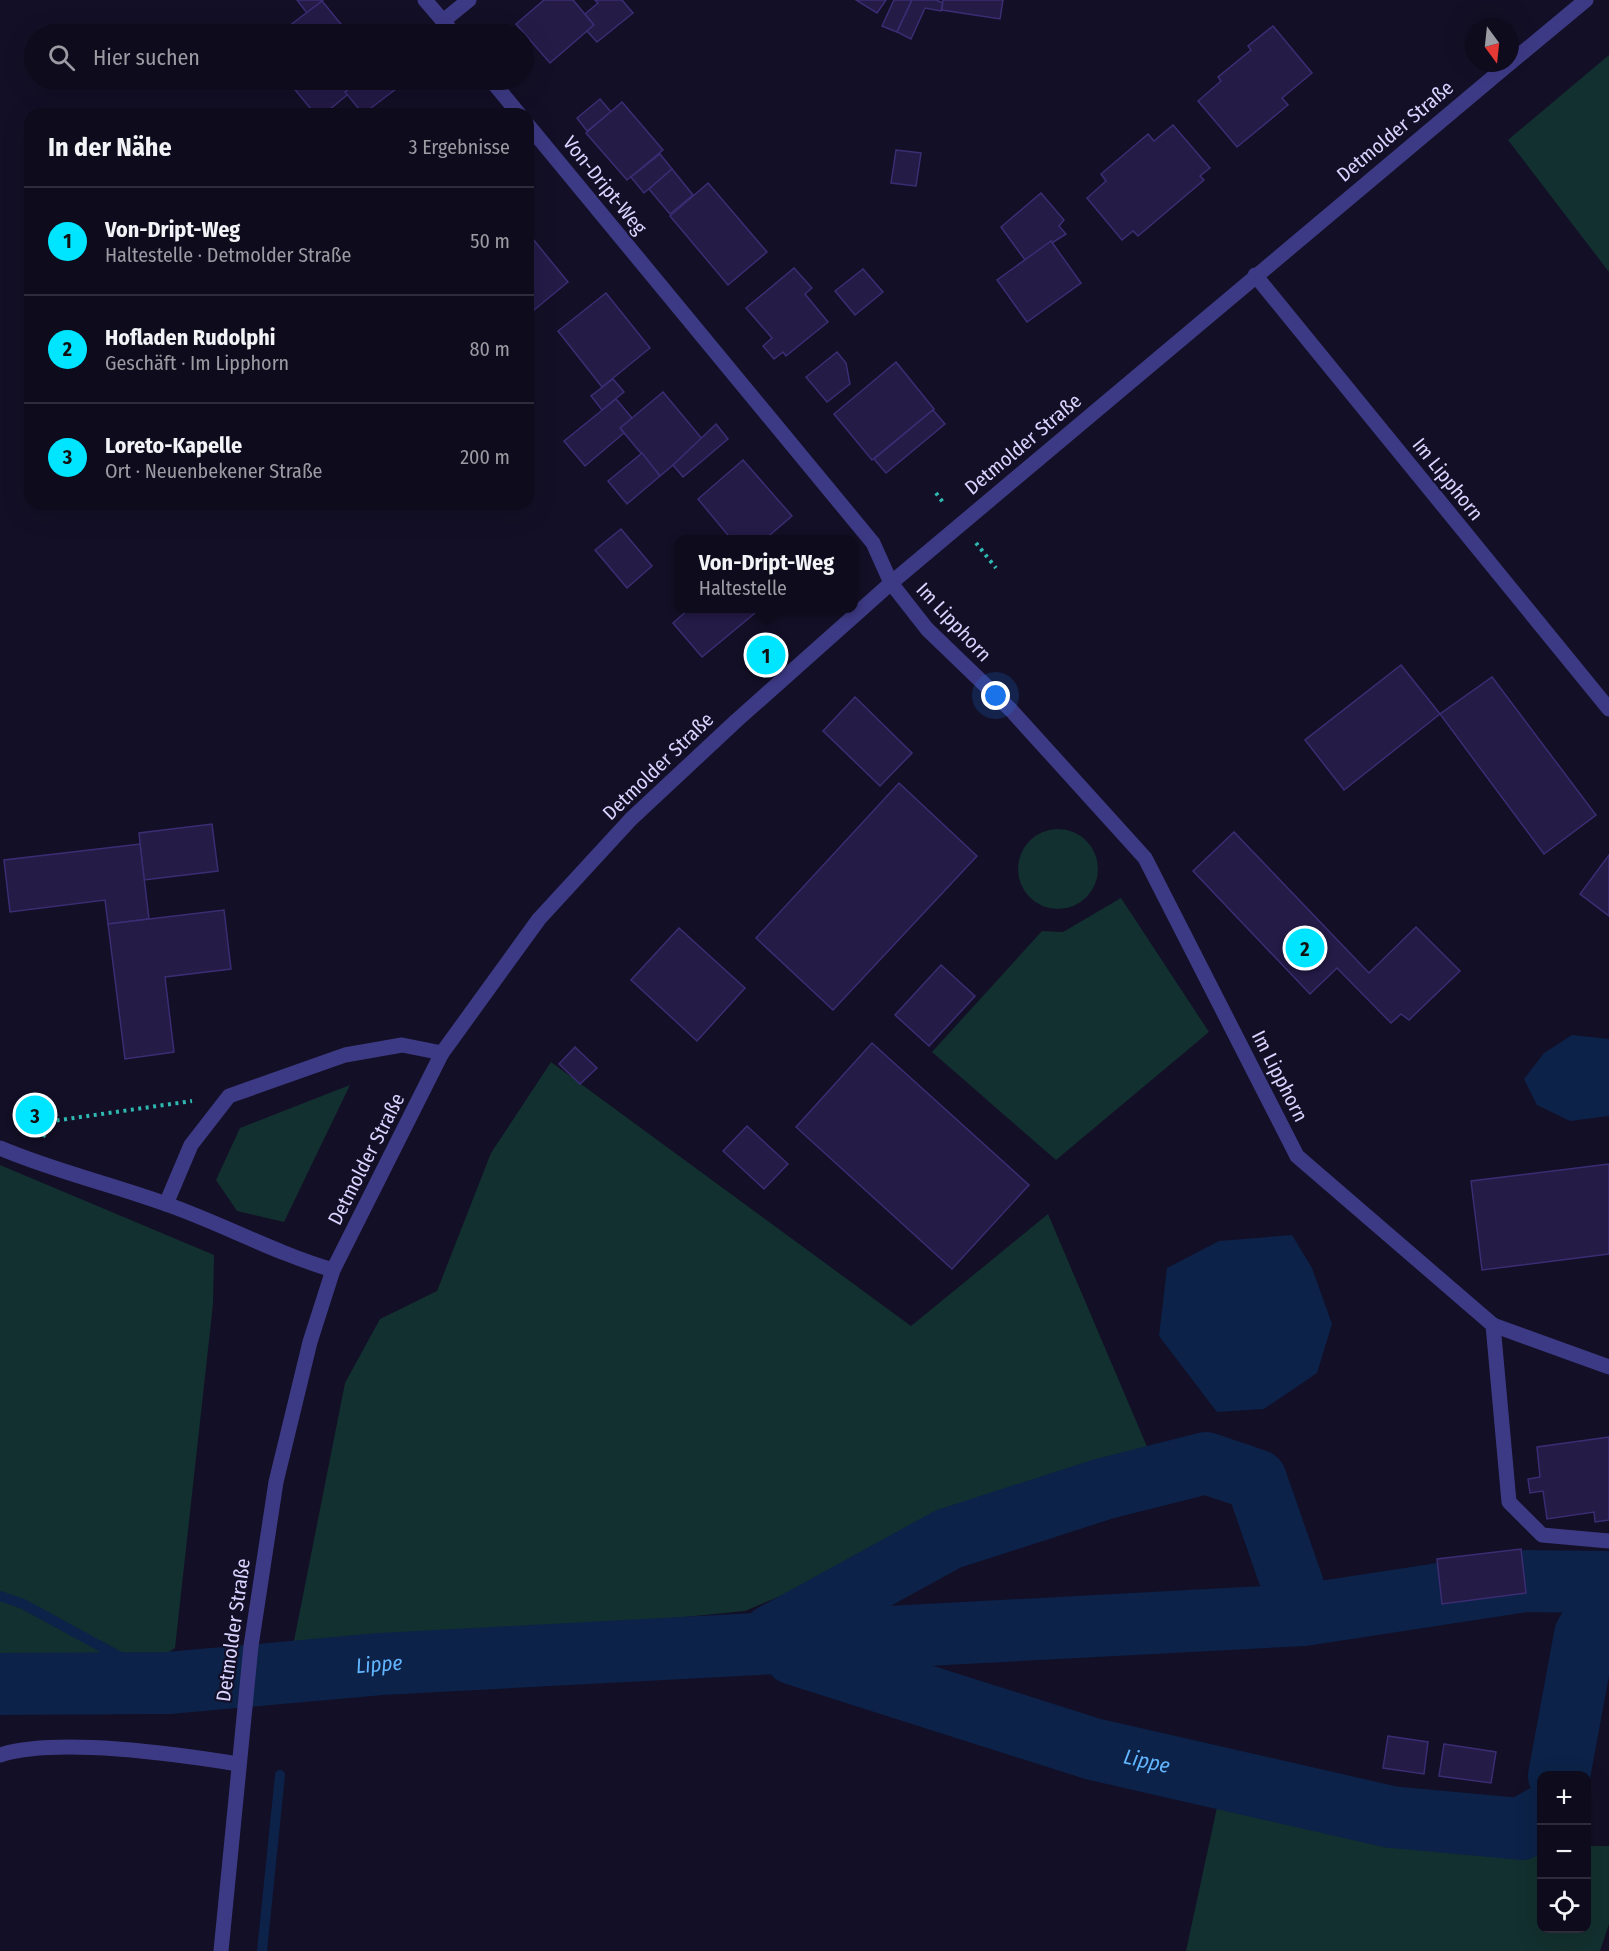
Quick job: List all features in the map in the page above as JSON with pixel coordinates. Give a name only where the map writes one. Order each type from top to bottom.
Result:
[{"type":"street","points":[[425,0],[445,24]]},
{"type":"street","points":[[442,21],[469,0]]},
{"type":"street","name":"Detmolder Straße","points":[[1519,56],[1586,0]]},
{"type":"street","name":"Detmolder Straße","points":[[858,612],[1255,275],[1499,72]]},
{"type":"street","points":[[499,90],[514,108]]},
{"type":"street","name":"Von-Dript-Weg","points":[[534,132],[873,543],[891,583]]},
{"type":"street","name":"Im Lipphorn","points":[[1255,275],[1609,709]]},
{"type":"street","name":"Im Lipphorn","points":[[891,583],[927,629],[1011,710],[1145,858],[1297,1156],[1493,1325]]},
{"type":"street","name":"Detmolder Straße","points":[[221,1951],[242,1715],[276,1482],[310,1342],[333,1270],[442,1053],[539,919],[631,819],[735,721],[857,613]]},
{"type":"street","points":[[166,1204],[191,1145],[229,1096],[345,1055],[402,1045],[442,1053]]},
{"type":"street","points":[[0,1148],[33,1162],[166,1204],[295,1259],[333,1270]]},
{"type":"street","points":[[1609,1367],[1493,1325],[1509,1502],[1542,1535],[1609,1542]]},
{"type":"street","points":[[0,1755],[14,1751],[72,1748],[134,1751],[238,1764]]},
{"type":"path","points":[[33,1162],[45,1132],[53,1121],[229,1096]]},
{"type":"green space","points":[[1609,55],[1609,272],[1508,140]]},
{"type":"green space","points":[[1050,829],[1066,829],[1087,840],[1098,861],[1098,877],[1087,898],[1066,909],[1050,909],[1036,903],[1024,891],[1018,877],[1018,861],[1024,847],[1036,835]]},
{"type":"green space","points":[[1121,898],[1209,1032],[1056,1160],[932,1052],[1042,931],[1063,932]]},
{"type":"green space","points":[[551,1062],[911,1326],[1048,1214],[1151,1456],[1025,1493],[745,1611],[291,1656],[345,1383],[380,1319],[437,1291],[491,1153]]},
{"type":"green space","points":[[350,1085],[284,1222],[237,1211],[216,1180],[240,1128]]},
{"type":"green space","points":[[0,1165],[214,1255],[213,1304],[175,1648],[135,1675],[0,1675]]},
{"type":"green space","points":[[1219,1798],[1397,1831],[1537,1848],[1537,1933],[1591,1933],[1591,1846],[1609,1846],[1609,1924],[1600,1951],[1186,1951]]},
{"type":"water","points":[[1572,1035],[1609,1039],[1609,1116],[1570,1121],[1537,1105],[1524,1079],[1544,1053]]},
{"type":"water","points":[[1292,1235],[1312,1268],[1332,1324],[1317,1373],[1264,1409],[1217,1412],[1159,1336],[1167,1268],[1219,1241]]},
{"type":"building","points":[[297,0],[323,0],[307,13]]},
{"type":"building","points":[[544,0],[573,0],[594,25],[550,63],[534,45],[534,24],[516,24]]},
{"type":"building","points":[[595,0],[622,0],[633,13],[597,42],[587,31],[594,25],[585,14],[598,3]]},
{"type":"building","points":[[856,0],[886,0],[877,13]]},
{"type":"building","points":[[894,0],[912,0],[897,32],[882,26]]},
{"type":"building","points":[[912,0],[936,0],[943,3],[941,11],[925,8],[911,39],[897,32]]},
{"type":"building","points":[[943,0],[1003,0],[1000,19],[942,10]]},
{"type":"building","points":[[322,1],[341,24],[292,24]]},
{"type":"building","points":[[1273,26],[1312,73],[1282,98],[1288,105],[1237,147],[1198,101],[1221,81],[1218,77],[1251,50],[1248,46]]},
{"type":"building","points":[[295,90],[348,90],[345,92],[347,95],[331,108],[310,108]]},
{"type":"building","points":[[348,90],[395,90],[371,108],[358,108],[345,92]]},
{"type":"building","points":[[600,99],[611,112],[587,131],[577,118]]},
{"type":"building","points":[[622,102],[663,150],[627,180],[586,133]]},
{"type":"building","points":[[1173,125],[1210,168],[1200,176],[1204,180],[1138,236],[1133,231],[1122,240],[1087,198],[1106,181],[1101,174],[1148,134],[1154,141]]},
{"type":"building","points":[[896,150],[921,153],[916,186],[891,183]]},
{"type":"building","points":[[660,154],[672,169],[644,193],[631,177]]},
{"type":"building","points":[[672,169],[693,195],[670,214],[649,189]]},
{"type":"building","points":[[708,183],[767,252],[728,285],[670,216]]},
{"type":"building","points":[[1041,193],[1064,220],[1059,226],[1066,234],[1025,260],[1001,227]]},
{"type":"building","points":[[534,240],[568,282],[534,310]]},
{"type":"building","points":[[1051,241],[1081,283],[1027,322],[997,280]]},
{"type":"building","points":[[794,268],[812,288],[805,294],[828,322],[786,356],[783,352],[774,359],[763,346],[772,338],[746,308]]},
{"type":"building","points":[[863,269],[883,292],[855,315],[835,291]]},
{"type":"building","points":[[606,293],[650,348],[602,387],[558,331]]},
{"type":"building","points":[[837,352],[846,363],[850,384],[827,402],[806,377]]},
{"type":"building","points":[[896,362],[934,409],[872,460],[834,414]]},
{"type":"building","points":[[613,379],[624,392],[602,410],[591,396]]},
{"type":"building","points":[[663,392],[703,440],[660,476],[620,428]]},
{"type":"building","points":[[616,399],[632,418],[620,428],[624,433],[585,466],[564,441]]},
{"type":"building","points":[[933,410],[945,424],[886,473],[874,459]]},
{"type":"building","points":[[716,424],[728,439],[683,477],[673,465]]},
{"type":"building","points":[[642,453],[660,476],[627,504],[608,481]]},
{"type":"building","points":[[743,460],[792,516],[770,535],[728,535],[698,499]]},
{"type":"building","points":[[621,529],[652,566],[627,588],[595,550]]},
{"type":"building","points":[[684,613],[755,613],[702,657],[673,623]]},
{"type":"building","points":[[1401,665],[1440,714],[1344,790],[1305,740]]},
{"type":"building","points":[[1492,677],[1596,815],[1544,854],[1440,714]]},
{"type":"building","points":[[855,697],[912,753],[880,786],[823,731]]},
{"type":"building","points":[[899,783],[977,856],[833,1010],[756,938]]},
{"type":"building","points":[[212,824],[218,871],[144,880],[139,833]]},
{"type":"building","points":[[1234,832],[1369,973],[1416,927],[1460,971],[1409,1020],[1401,1014],[1391,1023],[1337,968],[1310,994],[1193,871]]},
{"type":"building","points":[[140,844],[149,919],[108,924],[105,900],[10,912],[4,860]]},
{"type":"building","points":[[1609,855],[1609,916],[1580,894]]},
{"type":"building","points":[[224,910],[231,969],[165,977],[174,1052],[125,1059],[108,924]]},
{"type":"building","points":[[679,928],[745,988],[697,1041],[631,980]]},
{"type":"building","points":[[941,965],[975,996],[929,1046],[895,1015]]},
{"type":"building","points":[[872,1043],[1029,1185],[952,1269],[796,1127]]},
{"type":"building","points":[[575,1047],[597,1068],[580,1084],[559,1064]]},
{"type":"building","points":[[747,1126],[788,1164],[764,1189],[723,1151]]},
{"type":"building","points":[[1609,1164],[1609,1254],[1482,1270],[1471,1181]]},
{"type":"building","points":[[1609,1437],[1609,1520],[1595,1522],[1594,1512],[1547,1519],[1543,1491],[1530,1493],[1528,1479],[1540,1477],[1537,1447]]},
{"type":"building","points":[[1521,1549],[1526,1593],[1442,1604],[1437,1559]]},
{"type":"building","points":[[1388,1736],[1428,1742],[1424,1774],[1383,1768]]},
{"type":"building","points":[[1444,1744],[1496,1752],[1491,1783],[1439,1776]]},
{"type":"waterway","name":"Lippe","points":[[773,1635],[948,1539],[1103,1489],[1206,1463],[1256,1480],[1303,1615]]},
{"type":"waterway","name":"Lippe","points":[[0,1684],[168,1683],[381,1664],[1303,1615],[1525,1581],[1609,1582]]},
{"type":"waterway","points":[[0,1596],[23,1604],[168,1683]]},
{"type":"waterway","name":"Lippe","points":[[1560,1771],[1585,1635],[1609,1596]]},
{"type":"waterway","name":"Lippe","points":[[794,1654],[1093,1749],[1391,1817],[1521,1829],[1537,1820]]},
{"type":"waterway","points":[[262,1951],[280,1775]]},
{"type":"place","name":"Von-Dript-Weg","points":[[766,655]]},
{"type":"place","name":"Hofladen Rudolphi","points":[[1305,948]]},
{"type":"place","name":"Loreto-Kapelle","points":[[35,1115]]}]
